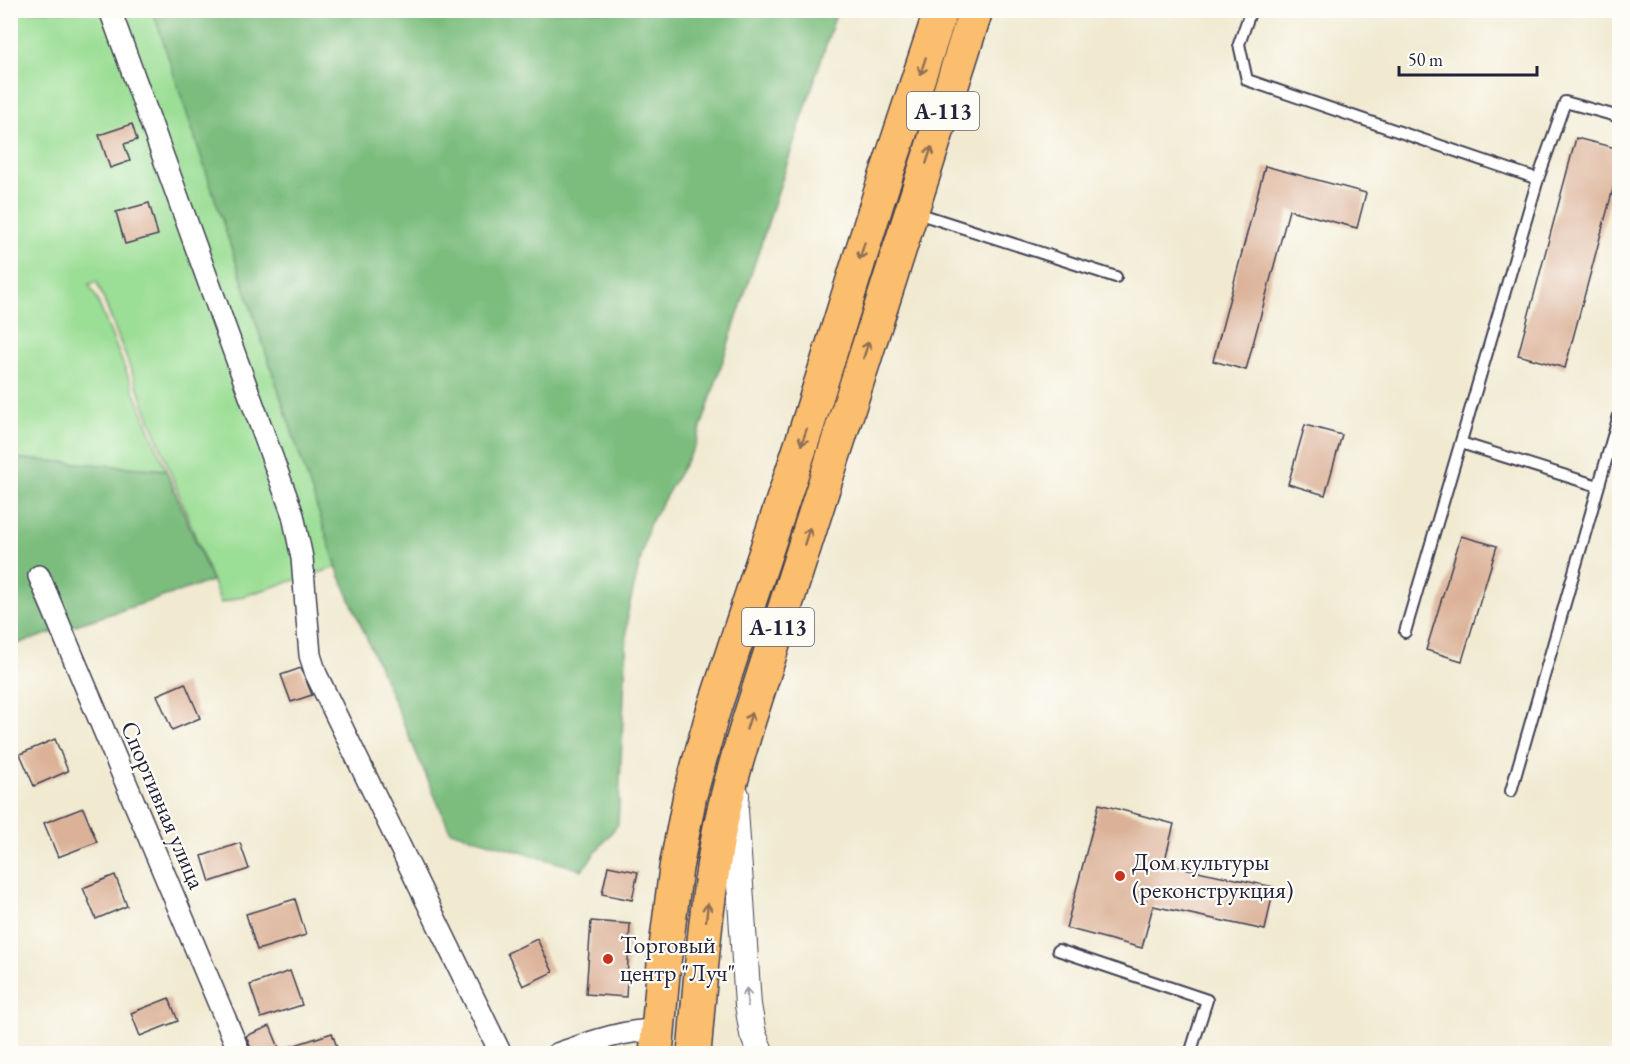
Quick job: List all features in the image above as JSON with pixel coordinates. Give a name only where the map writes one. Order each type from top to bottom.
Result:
[{"type":"highway","name":"А-113","points":[[657,1042],[676,868],[690,795],[712,715],[805,435],[878,200],[941,10]]},
{"type":"highway","name":"А-113","points":[[694,1053],[707,907],[717,842],[738,758],[910,211],[976,10]]},
{"type":"street","points":[[110,10],[293,515],[302,558],[310,655],[316,674],[501,1053]]},
{"type":"street","name":"Спортивная улица","points":[[39,576],[240,1053]]},
{"type":"street","points":[[738,758],[735,810],[748,1005],[753,1034],[761,1053]]},
{"type":"street","points":[[558,1053],[637,1030],[657,1042]]},
{"type":"lane","points":[[1251,10],[1239,44],[1247,80],[1538,179]]},
{"type":"lane","points":[[1405,632],[1538,179],[1565,102],[1620,117]]},
{"type":"lane","points":[[910,211],[1116,277]]},
{"type":"lane","points":[[1511,791],[1620,412]]},
{"type":"lane","points":[[1461,443],[1598,486]]},
{"type":"lane","points":[[1058,950],[1208,999],[1190,1053]]},
{"type":"green space","points":[[10,11],[170,11],[347,564],[221,603],[97,282],[89,284],[166,470],[11,458]]},
{"type":"green space","points":[[153,11],[837,11],[695,446],[649,525],[628,611],[618,824],[582,870],[450,831],[339,574]]},
{"type":"green space","points":[[10,458],[166,470],[212,581],[11,646]]},
{"type":"building","points":[[132,124],[137,140],[124,144],[130,161],[110,168],[99,135]]},
{"type":"building","points":[[1576,138],[1620,149],[1620,163],[1565,368],[1518,355]]},
{"type":"building","points":[[1265,166],[1366,193],[1357,228],[1289,210],[1246,370],[1213,361]]},
{"type":"building","points":[[149,203],[158,235],[125,244],[116,212]]},
{"type":"building","points":[[1305,425],[1342,435],[1325,495],[1288,484]]},
{"type":"building","points":[[1461,536],[1497,546],[1462,661],[1426,650]]},
{"type":"building","points":[[301,668],[312,695],[291,702],[281,675]]},
{"type":"building","points":[[185,683],[200,718],[172,730],[157,695]]},
{"type":"building","points":[[55,739],[68,771],[34,786],[20,754]]},
{"type":"building","name":"Дом культуры (реконструкция)","points":[[1099,804],[1174,824],[1164,864],[1274,887],[1265,930],[1153,906],[1142,948],[1066,928]]},
{"type":"building","points":[[83,808],[97,842],[58,857],[44,823]]},
{"type":"building","points":[[240,843],[249,869],[210,882],[202,856]]},
{"type":"building","points":[[608,866],[638,872],[632,900],[602,894]]},
{"type":"building","points":[[115,875],[127,906],[96,919],[83,888]]},
{"type":"building","points":[[295,899],[306,935],[257,950],[246,914]]},
{"type":"building","name":"Торговый центр \"Луч\"","points":[[591,921],[630,924],[626,997],[586,994]]},
{"type":"building","points":[[537,939],[553,972],[523,986],[507,953]]},
{"type":"building","points":[[290,971],[302,1005],[261,1018],[250,985]]},
{"type":"building","points":[[169,998],[178,1021],[140,1036],[131,1013]]},
{"type":"building","points":[[270,1026],[280,1050],[332,1033],[339,1053],[253,1053],[246,1036]]},
{"type":"place","name":"Дом культуры (реконструкция)","points":[[1120,876]]},
{"type":"place","name":"Торговый центр \"Луч\"","points":[[608,959]]}]
